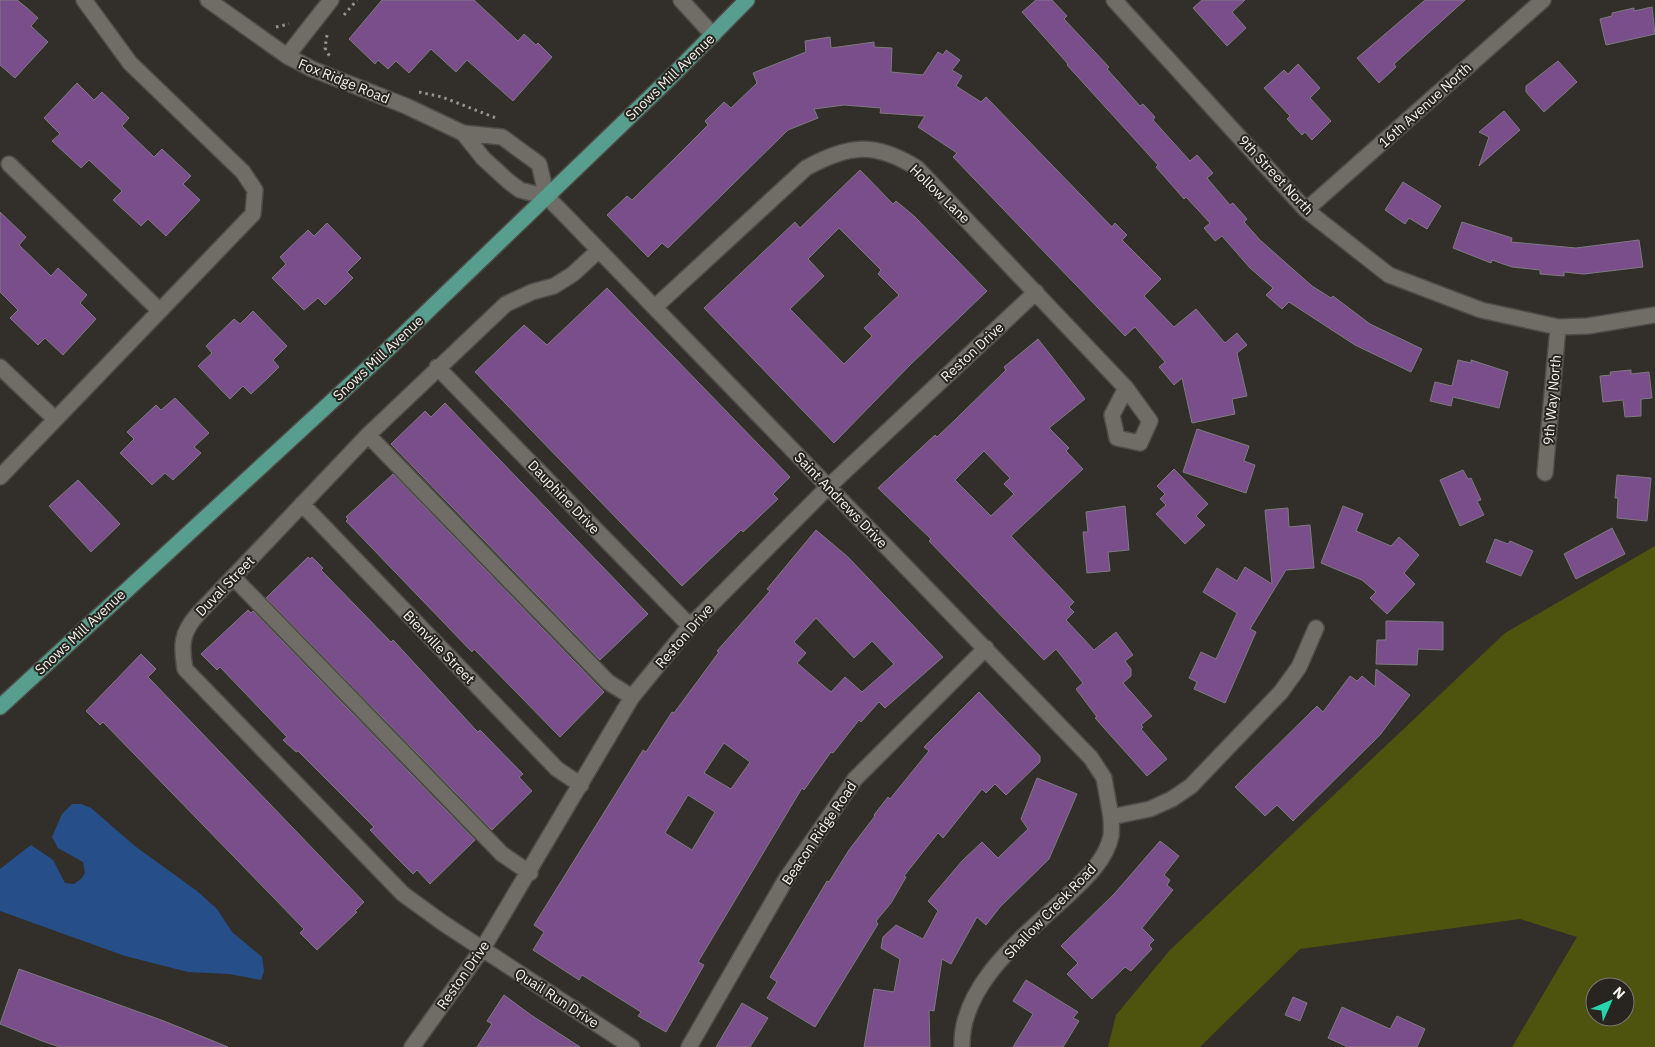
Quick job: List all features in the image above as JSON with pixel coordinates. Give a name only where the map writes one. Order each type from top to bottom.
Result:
[{"type":"main road","name":"Snows Mill Avenue","points":[[0,707],[381,356],[547,197],[747,0]]},
{"type":"street","points":[[0,477],[253,214],[255,190],[243,172],[130,63],[84,0]]},
{"type":"street","name":"Fox Ridge Road","points":[[208,0],[287,56],[312,69],[406,106],[463,133],[502,137],[539,164],[547,197],[520,190],[483,158],[463,133]]},
{"type":"street","points":[[287,56],[331,0]]},
{"type":"street","points":[[681,0],[713,35]]},
{"type":"street","name":"16th Avenue North","points":[[1306,210],[1543,0]]},
{"type":"street","name":"9th Street North","points":[[1124,3],[1306,210],[1389,275],[1481,310],[1558,328],[1588,326],[1655,315]]},
{"type":"street","name":"Hollow Lane","points":[[655,307],[806,168],[826,157],[842,152],[873,149],[896,155],[917,168],[1126,388]]},
{"type":"street","points":[[9,164],[160,311]]},
{"type":"street","name":"Saint Andrews Drive","points":[[547,197],[1091,758],[1104,778],[1111,817]]},
{"type":"street","name":"Duval Street","points":[[483,948],[403,894],[184,669],[181,646],[189,625],[368,435],[438,367],[506,304],[532,292],[554,286],[573,274],[599,250]]},
{"type":"street","name":"Reston Drive","points":[[412,1047],[483,948],[530,872],[632,697],[690,626],[828,487],[1036,292]]},
{"type":"street","name":"9th Way North","points":[[1545,473],[1558,328]]},
{"type":"street","points":[[0,367],[55,420]]},
{"type":"street","name":"Dauphine Drive","points":[[438,367],[690,626]]},
{"type":"street","points":[[368,435],[608,682],[632,697]]},
{"type":"street","name":"Bienville Street","points":[[302,504],[557,769],[581,784]]},
{"type":"street","points":[[234,578],[502,854],[530,872]]},
{"type":"street","points":[[1111,817],[1150,809],[1172,799],[1191,786],[1281,692],[1299,667],[1316,628]]},
{"type":"street","name":"Beacon Ridge Road","points":[[689,1047],[786,879],[855,779],[986,648]]},
{"type":"street","name":"Shallow Creek Road","points":[[962,1047],[967,1013],[982,984],[1005,956],[1086,878],[1100,859],[1110,837],[1111,817]]},
{"type":"street","name":"Quail Run Drive","points":[[483,948],[632,1047]]},
{"type":"path","points":[[337,22],[356,0]]},
{"type":"path","points":[[270,26],[279,28],[291,22]]},
{"type":"path","points":[[331,30],[325,41],[325,48],[336,61]]},
{"type":"path","points":[[410,90],[442,97],[504,122]]},
{"type":"green space","points":[[1655,546],[1655,1047],[1512,1047],[1577,937],[1520,919],[1300,949],[1200,1047],[1108,1047],[1116,1015],[1170,950],[1505,633]]},
{"type":"water","points":[[72,804],[81,804],[91,808],[136,847],[197,891],[217,909],[232,932],[262,957],[264,971],[261,980],[229,974],[188,972],[125,956],[0,911],[0,869],[31,845],[53,860],[65,883],[74,884],[81,879],[85,873],[83,862],[58,848],[52,837],[62,814]]},
{"type":"building","points":[[0,0],[17,0],[27,8],[38,18],[31,26],[48,42],[15,78],[0,65]]},
{"type":"building","points":[[382,0],[474,0],[518,41],[524,34],[536,45],[538,43],[552,57],[513,101],[467,60],[456,72],[431,49],[409,73],[396,61],[388,69],[378,60],[375,64],[349,39]]},
{"type":"building","points":[[1036,0],[1052,0],[1067,16],[1064,19],[1109,67],[1107,69],[1140,106],[1143,104],[1155,117],[1153,120],[1190,161],[1197,155],[1213,173],[1207,178],[1230,205],[1233,203],[1247,219],[1244,222],[1260,240],[1312,286],[1331,298],[1333,296],[1370,324],[1422,349],[1411,372],[1355,345],[1289,302],[1282,309],[1266,295],[1273,288],[1250,268],[1222,236],[1215,241],[1204,228],[1210,223],[1186,197],[1184,199],[1156,167],[1158,165],[1067,65],[1022,12]]},
{"type":"building","points":[[1202,0],[1245,0],[1232,12],[1246,28],[1227,46],[1193,8]]},
{"type":"building","points":[[1425,0],[1465,0],[1394,64],[1396,67],[1379,83],[1357,58]]},
{"type":"building","points":[[1652,7],[1655,34],[1606,45],[1600,19],[1612,16],[1612,13],[1634,8],[1634,11]]},
{"type":"building","points":[[830,37],[831,48],[874,42],[874,47],[892,48],[891,72],[923,75],[938,52],[943,55],[946,50],[960,60],[952,70],[962,76],[956,86],[981,102],[986,97],[1112,227],[1115,223],[1127,235],[1122,240],[1161,279],[1144,296],[1174,327],[1196,309],[1225,343],[1237,333],[1247,345],[1237,353],[1247,396],[1232,399],[1235,414],[1192,423],[1182,378],[1174,385],[1159,367],[1165,362],[1135,327],[1125,336],[953,157],[957,153],[918,127],[925,116],[880,113],[881,108],[844,105],[814,109],[818,118],[788,130],[668,248],[662,243],[648,257],[607,215],[627,196],[632,200],[708,125],[705,121],[724,102],[731,108],[757,83],[753,73],[806,52],[805,41]]},
{"type":"building","points":[[1558,61],[1577,82],[1544,112],[1526,92],[1526,86]]},
{"type":"building","points":[[1298,64],[1320,88],[1310,98],[1331,121],[1312,140],[1305,132],[1302,135],[1287,119],[1290,116],[1264,88],[1284,70],[1288,74]]},
{"type":"building","points":[[77,83],[94,100],[102,92],[129,118],[122,126],[154,157],[162,149],[191,176],[183,184],[200,200],[166,236],[148,219],[141,226],[113,200],[122,191],[89,160],[81,168],[52,141],[60,134],[44,118]]},
{"type":"building","points":[[1504,111],[1520,130],[1479,166],[1489,137],[1479,132]]},
{"type":"building","points":[[860,170],[893,204],[896,201],[914,216],[987,291],[910,365],[834,443],[704,308],[795,222],[800,228]],"holes":[[[839,228],[881,270],[878,274],[899,295],[864,328],[872,336],[844,364],[790,309],[824,276],[808,259]]]},
{"type":"building","points":[[1403,182],[1441,206],[1427,229],[1409,218],[1405,224],[1385,210]]},
{"type":"building","points":[[0,212],[26,237],[19,245],[51,276],[58,268],[87,295],[80,303],[96,319],[63,355],[45,338],[38,345],[10,318],[18,310],[0,292]]},
{"type":"building","points":[[1462,222],[1512,238],[1511,242],[1576,248],[1639,240],[1643,267],[1584,274],[1564,272],[1564,276],[1540,274],[1540,270],[1512,267],[1492,260],[1491,263],[1453,248]]},
{"type":"building","points":[[327,223],[361,258],[347,272],[353,278],[325,305],[318,298],[304,310],[272,278],[286,264],[280,257],[308,230],[314,236]]},
{"type":"building","points":[[607,288],[790,477],[773,494],[778,499],[743,532],[741,530],[682,586],[475,372],[524,325],[547,345]]},
{"type":"building","points":[[253,311],[287,346],[273,360],[279,367],[251,394],[243,386],[230,399],[198,366],[212,353],[206,346],[234,319],[240,324]]},
{"type":"building","points":[[1038,339],[1085,399],[1049,428],[1069,448],[1066,451],[1083,469],[1011,536],[1074,602],[1069,607],[1074,612],[1066,620],[1094,650],[1116,632],[1133,655],[1125,661],[1131,669],[1131,676],[1123,683],[1152,716],[1141,725],[1143,727],[1141,729],[1167,759],[1147,776],[1095,718],[1097,717],[1076,689],[1083,683],[1056,649],[1044,660],[929,541],[931,539],[878,488],[935,435],[937,437],[957,418],[1006,370],[1004,367]],"holes":[[[984,451],[1010,478],[1004,484],[1014,494],[991,516],[955,480]]]},
{"type":"building","points":[[1458,360],[1471,363],[1471,360],[1508,372],[1499,408],[1453,397],[1451,406],[1430,401],[1435,382],[1452,386]]},
{"type":"building","points":[[1631,370],[1631,374],[1649,372],[1652,398],[1641,399],[1641,416],[1625,417],[1623,400],[1603,402],[1600,376],[1611,375],[1610,372]]},
{"type":"building","points":[[175,398],[209,433],[194,447],[201,453],[173,480],[165,473],[152,485],[120,453],[134,439],[127,432],[156,405],[161,410]]},
{"type":"building","points":[[445,403],[648,614],[600,660],[391,444],[425,411],[431,417]]},
{"type":"building","points":[[1197,429],[1249,446],[1244,461],[1255,465],[1246,493],[1183,472]]},
{"type":"building","points":[[1174,469],[1208,504],[1196,516],[1205,525],[1185,544],[1156,514],[1166,505],[1160,499],[1165,494],[1157,486]]},
{"type":"building","points":[[1463,470],[1468,479],[1471,478],[1481,500],[1477,501],[1484,515],[1460,526],[1440,480]]},
{"type":"building","points":[[393,474],[604,692],[560,737],[474,649],[472,652],[346,521],[348,519],[346,517]]},
{"type":"building","points":[[1617,475],[1651,478],[1647,521],[1617,518],[1618,498],[1615,498]]},
{"type":"building","points":[[78,480],[120,524],[91,552],[49,506]]},
{"type":"building","points":[[1125,506],[1129,550],[1108,552],[1110,571],[1087,573],[1083,532],[1088,532],[1086,512]]},
{"type":"building","points":[[1343,506],[1363,514],[1356,531],[1391,546],[1399,537],[1419,555],[1404,573],[1415,584],[1387,614],[1370,598],[1376,592],[1362,580],[1321,563]]},
{"type":"building","points":[[1288,508],[1289,527],[1310,525],[1314,568],[1286,570],[1250,629],[1256,632],[1225,703],[1194,689],[1197,682],[1189,678],[1201,652],[1216,659],[1237,613],[1203,592],[1217,568],[1237,581],[1245,567],[1272,584],[1265,510]]},
{"type":"building","points":[[1612,528],[1625,554],[1576,579],[1564,554]]},
{"type":"building","points":[[816,530],[848,557],[943,657],[885,708],[879,702],[861,722],[859,720],[833,753],[831,752],[804,790],[802,788],[698,962],[704,965],[666,1032],[638,1016],[641,1012],[582,975],[579,980],[533,950],[544,932],[534,925],[643,750],[646,752],[672,712],[674,713],[719,652],[717,651],[770,591],[767,589]],"holes":[[[816,618],[854,658],[872,641],[894,664],[862,692],[845,677],[831,692],[797,663],[806,653],[794,642]],[[724,743],[750,762],[731,789],[704,773]],[[688,795],[715,812],[692,850],[665,833]]]},
{"type":"building","points":[[1495,539],[1508,544],[1510,541],[1533,551],[1521,576],[1486,562]]},
{"type":"building","points":[[308,557],[310,559],[312,557],[323,568],[321,570],[391,642],[393,640],[475,729],[478,732],[480,730],[523,774],[519,777],[532,791],[492,830],[266,598]]},
{"type":"building","points":[[248,610],[251,613],[253,611],[475,840],[430,884],[417,870],[413,874],[399,860],[370,830],[374,827],[298,751],[296,752],[283,740],[287,737],[220,667],[217,670],[201,654]]},
{"type":"building","points":[[1386,621],[1443,622],[1443,650],[1418,649],[1417,665],[1376,664],[1377,640],[1386,640]]},
{"type":"building","points":[[141,654],[156,669],[148,677],[364,902],[355,911],[357,912],[317,950],[300,933],[304,929],[103,722],[100,725],[86,711]]},
{"type":"building","points":[[1376,669],[1410,695],[1380,735],[1293,821],[1277,805],[1265,816],[1235,787],[1317,706],[1323,712],[1350,676],[1357,681],[1362,676],[1375,687]]},
{"type":"building","points":[[979,692],[1040,756],[1040,762],[1006,795],[995,784],[986,793],[982,789],[943,838],[938,833],[904,876],[906,877],[891,903],[876,921],[878,924],[815,1027],[767,998],[777,982],[770,977],[827,881],[829,882],[874,815],[888,797],[890,799],[929,751],[924,747]]},
{"type":"building","points":[[1037,778],[1077,794],[1049,859],[1000,907],[986,925],[977,917],[951,964],[942,959],[934,1011],[929,1010],[930,1047],[864,1047],[874,989],[894,992],[900,959],[881,948],[883,937],[896,925],[923,939],[938,911],[928,901],[962,861],[982,842],[998,858],[1028,829],[1021,819]]},
{"type":"building","points":[[1160,841],[1179,856],[1164,875],[1170,880],[1167,885],[1173,890],[1142,928],[1154,940],[1149,945],[1152,949],[1131,971],[1125,967],[1092,999],[1067,974],[1078,963],[1061,946],[1115,893]]},
{"type":"building","points":[[19,969],[164,1021],[228,1047],[60,1047],[42,1041],[0,1024]]},
{"type":"building","points":[[1026,980],[1078,1012],[1073,1018],[1079,1021],[1063,1047],[1013,1047],[1033,1014],[1013,1001]]},
{"type":"building","points":[[504,995],[580,1047],[477,1047],[492,1024],[487,1021]]},
{"type":"building","points":[[1293,997],[1307,1003],[1300,1021],[1285,1015]]},
{"type":"building","points":[[742,1003],[768,1018],[750,1047],[716,1047]]},
{"type":"building","points":[[1342,1007],[1390,1029],[1397,1016],[1425,1029],[1417,1047],[1348,1047],[1328,1038]]}]
